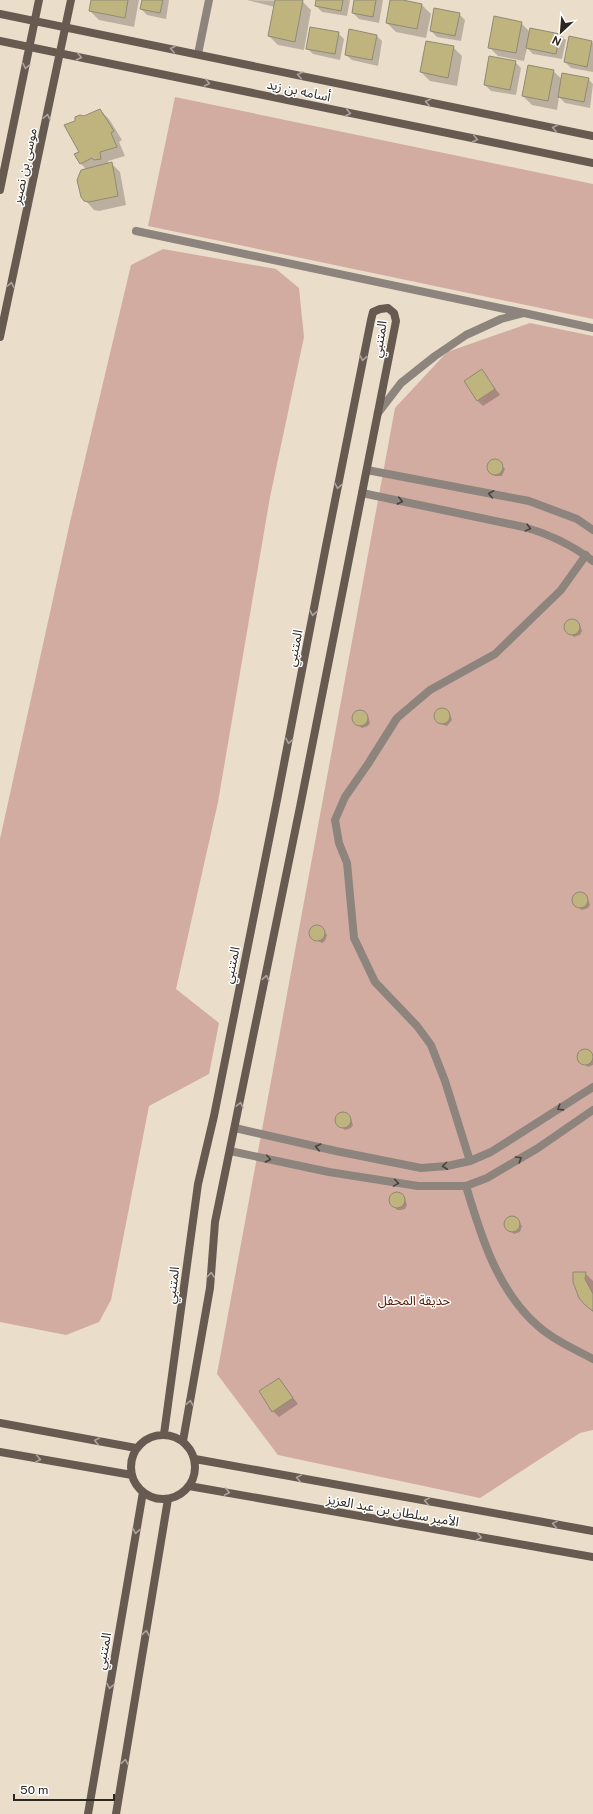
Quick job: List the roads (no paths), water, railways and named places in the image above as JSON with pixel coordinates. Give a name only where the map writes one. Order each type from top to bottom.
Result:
[{"type":"street","name":"موسى بن نصير","points":[[0,190],[39,0]]},
{"type":"street","name":"موسى بن نصير","points":[[0,337],[72,0]]},
{"type":"street","points":[[198,54],[210,0]]},
{"type":"street","name":"أسامه بن زيد","points":[[0,14],[593,136]]},
{"type":"street","name":"أسامه بن زيد","points":[[0,41],[593,163]]},
{"type":"street","points":[[136,231],[593,328]]},
{"type":"street","name":"المتنبي","points":[[164,1434],[198,1184],[214,1116],[371,320],[374,312],[380,309],[388,308],[394,313],[396,321],[215,1222],[210,1288],[184,1441]]},
{"type":"street","points":[[378,413],[401,383],[434,356],[466,335],[501,319],[524,314]]},
{"type":"street","points":[[367,470],[529,501],[577,519],[593,530]]},
{"type":"street","points":[[362,493],[524,527],[544,533],[586,555],[593,561]]},
{"type":"street","points":[[470,1161],[445,1082],[431,1045],[417,1026],[375,982],[354,938],[347,864],[339,843],[335,820],[345,798],[397,718],[430,690],[495,654],[561,590],[586,555]]},
{"type":"street","points":[[235,1128],[421,1168],[447,1166],[470,1161],[491,1152],[593,1087]]},
{"type":"street","points":[[230,1151],[329,1172],[418,1186],[466,1186],[487,1178],[538,1148],[593,1110]]},
{"type":"street","points":[[466,1186],[495,1269],[516,1303],[538,1326],[564,1344],[593,1359]]},
{"type":"street","points":[[0,1423],[136,1448]]},
{"type":"street","points":[[164,1434],[174,1436],[184,1441],[191,1450],[195,1459],[193,1480],[189,1486],[178,1496],[168,1499],[157,1499],[138,1488],[130,1468],[131,1458],[136,1448],[143,1440],[164,1434]]},
{"type":"street","points":[[0,1452],[132,1475]]},
{"type":"street","name":"الأمير سلطان بن عبد العزيز","points":[[195,1459],[593,1531]]},
{"type":"street","name":"الأمير سلطان بن عبد العزيز","points":[[189,1486],[593,1558]]},
{"type":"street","name":"المتنبي","points":[[88,1814],[143,1492]]},
{"type":"street","points":[[116,1814],[168,1499]]},
{"type":"park label","name":"حديقة المحفل","points":[[414,1300]]}]
